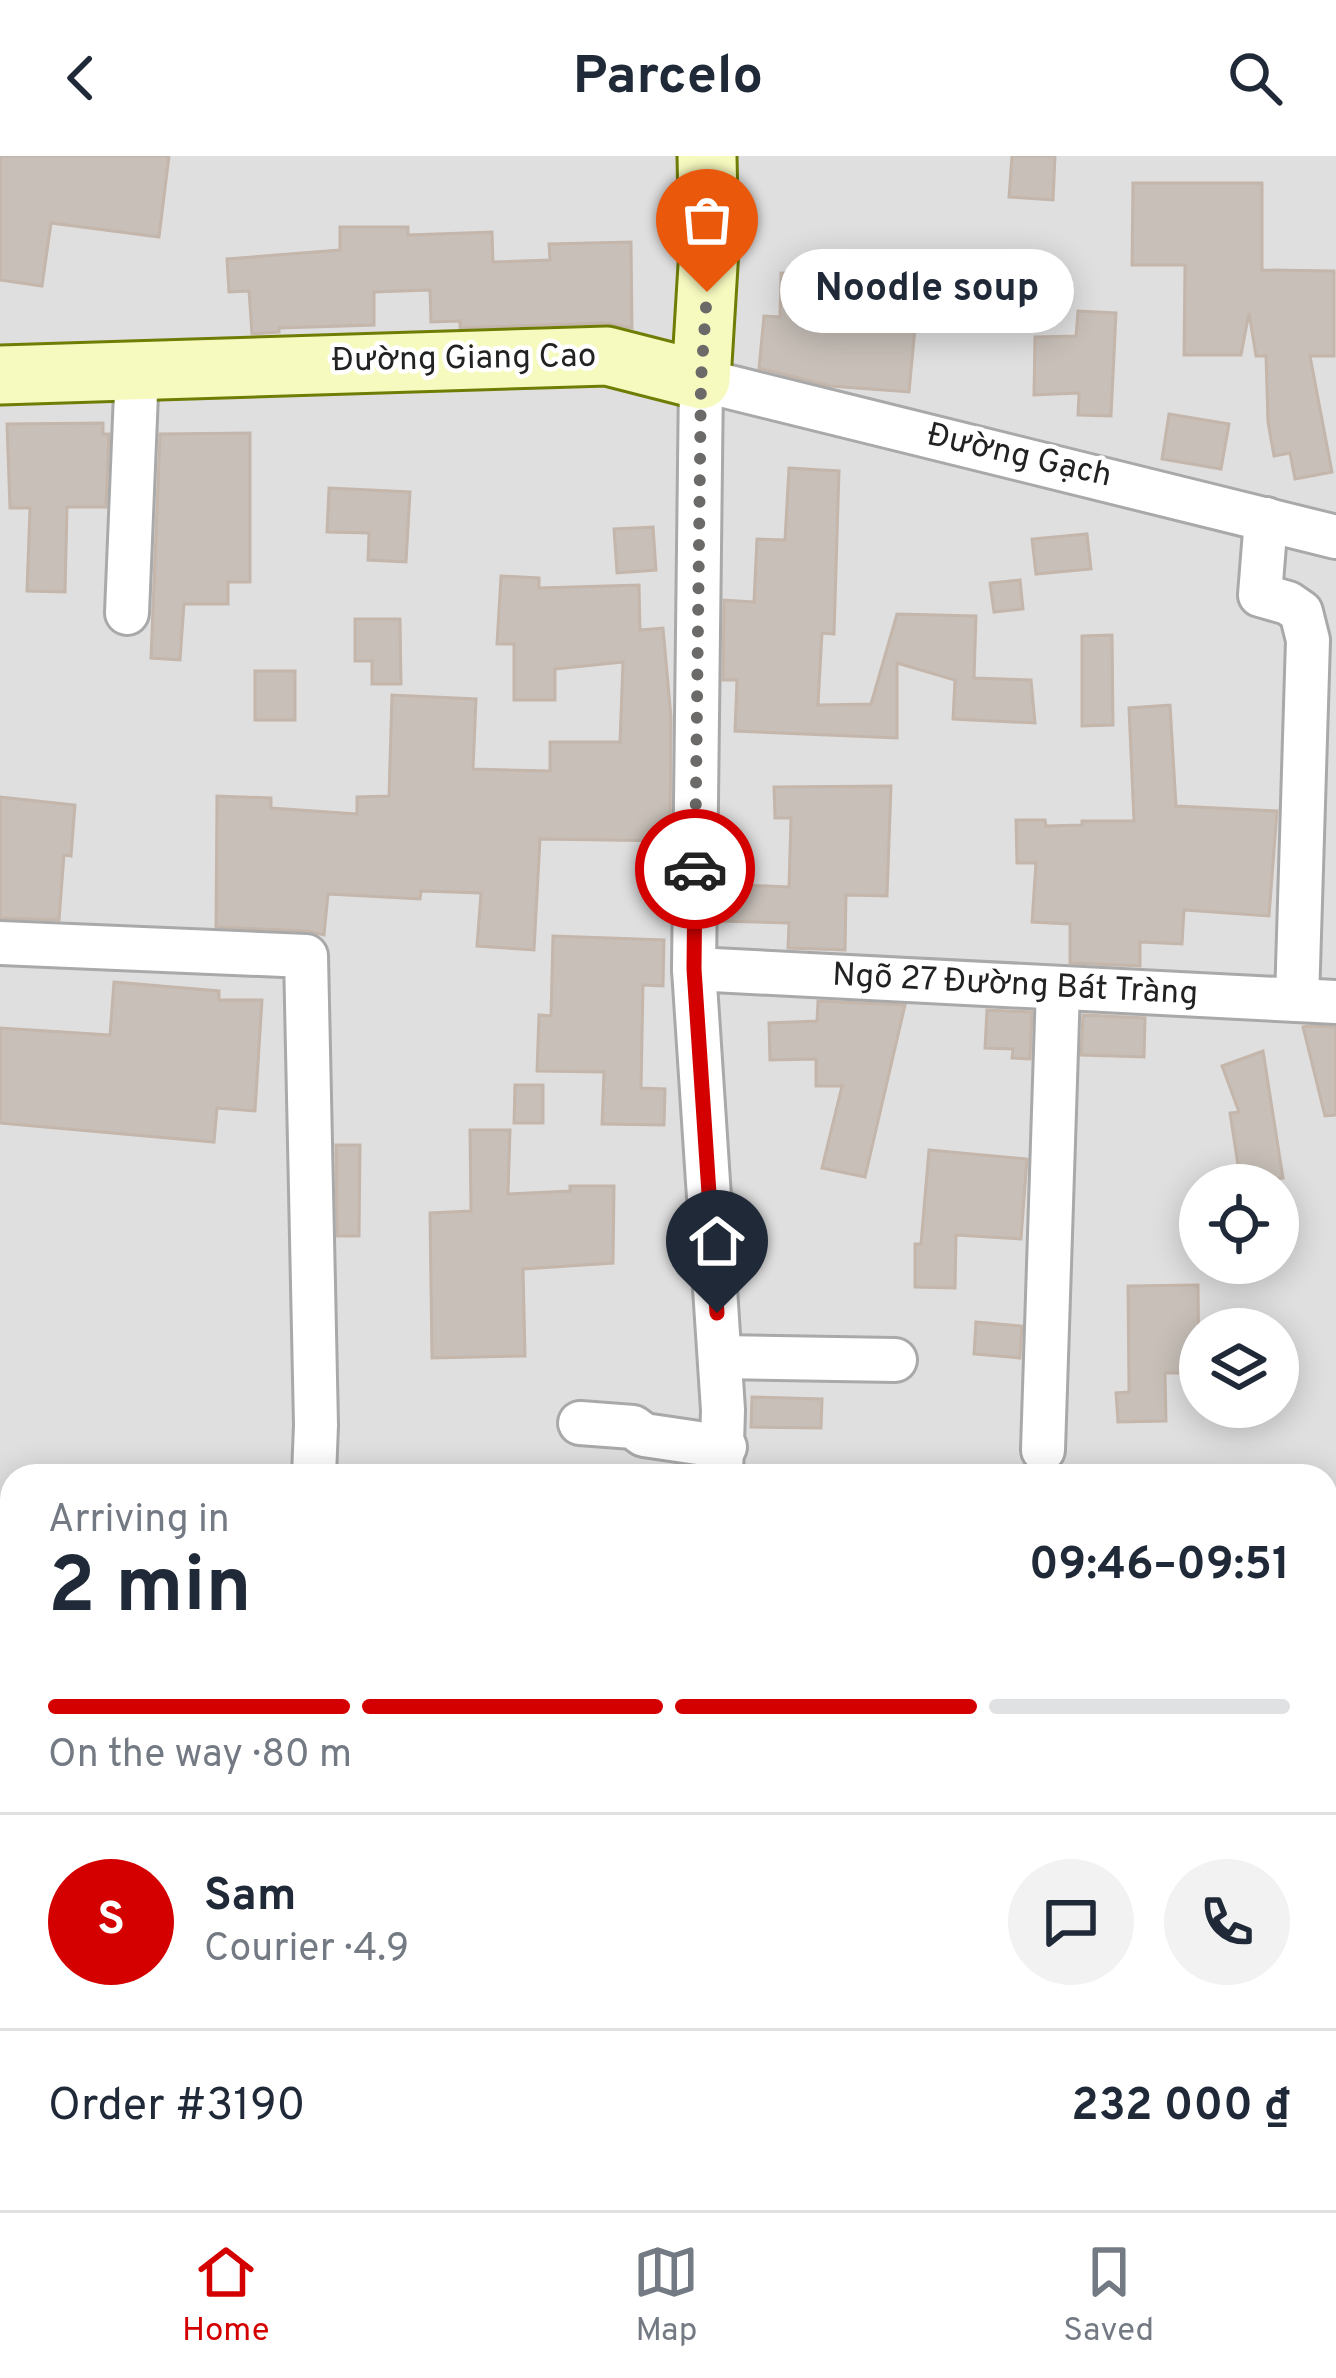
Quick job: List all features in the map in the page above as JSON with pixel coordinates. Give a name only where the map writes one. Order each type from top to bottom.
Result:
[{"type":"street","points":[[580,1423],[633,1427],[723,1462],[694,969],[701,380],[710,248],[707,156]]},
{"type":"street","name":"Đường Giang Cao","points":[[0,375],[607,356],[701,380]]},
{"type":"street","points":[[127,613],[137,369]]},
{"type":"street","name":"Đường Gạch","points":[[701,380],[1336,537]]},
{"type":"street","points":[[1266,519],[1260,595],[1288,603],[1301,613],[1308,640],[1317,1001]]},
{"type":"street","points":[[0,943],[306,956],[314,1464]]},
{"type":"street","name":"Ngõ 27 Đường Bát Tràng","points":[[694,969],[1317,1001]]},
{"type":"street","points":[[1043,1450],[1058,988]]},
{"type":"street","points":[[720,1357],[895,1360]]},
{"type":"shaded area","points":[[0,156],[1336,156],[1336,1464],[0,1464]]},
{"type":"building","points":[[0,156],[169,156],[159,237],[51,223],[42,286],[0,280]]},
{"type":"building","points":[[1012,156],[1055,156],[1053,200],[1009,197]]},
{"type":"building","points":[[1133,183],[1262,183],[1262,270],[1334,271],[1334,356],[1310,356],[1332,472],[1295,479],[1290,453],[1274,456],[1266,356],[1256,356],[1249,313],[1241,355],[1184,355],[1185,265],[1132,265]]},
{"type":"building","points":[[340,227],[408,227],[408,235],[492,232],[493,262],[550,260],[549,244],[631,242],[632,328],[606,323],[460,328],[460,321],[431,322],[430,290],[374,292],[374,325],[279,328],[279,332],[252,334],[249,291],[229,292],[227,259],[340,250]]},
{"type":"building","points":[[862,259],[901,259],[900,327],[915,328],[909,392],[830,386],[759,368],[764,316],[780,317],[781,273],[862,274]]},
{"type":"building","points":[[1078,311],[1116,313],[1111,416],[1078,415],[1079,393],[1034,395],[1035,337],[1076,336]]},
{"type":"building","points":[[1169,414],[1229,424],[1221,469],[1162,459]]},
{"type":"building","points":[[103,423],[103,434],[109,434],[106,507],[67,507],[65,592],[27,591],[30,508],[10,508],[7,424]]},
{"type":"building","points":[[250,433],[250,582],[228,582],[228,604],[184,604],[180,660],[151,658],[160,434]]},
{"type":"building","points":[[789,468],[839,471],[834,634],[822,633],[818,705],[871,704],[897,614],[976,616],[974,678],[1031,680],[1035,723],[953,719],[955,680],[897,663],[897,738],[735,731],[737,680],[723,680],[724,600],[754,602],[757,539],[785,540]]},
{"type":"building","points":[[329,488],[410,492],[406,562],[368,560],[369,533],[327,532]]},
{"type":"building","points":[[653,527],[656,570],[617,573],[614,529]]},
{"type":"building","points":[[1087,534],[1091,569],[1036,574],[1032,539]]},
{"type":"building","points":[[501,576],[539,578],[539,588],[639,585],[640,630],[663,628],[671,717],[670,841],[540,839],[534,950],[477,946],[481,893],[421,891],[420,899],[328,894],[324,935],[216,927],[217,796],[271,798],[271,808],[357,814],[357,797],[389,796],[392,695],[476,699],[473,769],[550,771],[550,742],[620,742],[623,662],[555,669],[555,700],[514,700],[514,644],[497,644]]},
{"type":"building","points":[[1020,580],[1023,609],[994,612],[990,583]]},
{"type":"building","points":[[355,619],[400,619],[401,684],[372,684],[372,661],[355,661]]},
{"type":"building","points":[[1112,635],[1113,725],[1082,726],[1082,636]]},
{"type":"building","points":[[255,671],[295,671],[295,720],[255,720]]},
{"type":"building","points":[[1170,705],[1176,806],[1277,811],[1269,916],[1184,910],[1182,944],[1140,942],[1140,966],[1070,963],[1070,924],[1032,922],[1036,863],[1017,863],[1016,820],[1045,820],[1046,826],[1134,821],[1129,708]]},
{"type":"building","points":[[891,786],[887,896],[846,895],[845,950],[788,948],[789,923],[720,921],[721,884],[789,887],[791,818],[775,818],[774,787]]},
{"type":"building","points":[[0,797],[75,805],[71,856],[64,855],[59,920],[0,918]]},
{"type":"building","points":[[553,936],[664,940],[663,986],[643,985],[641,1088],[665,1089],[664,1125],[602,1124],[604,1072],[537,1071],[539,1015],[551,1016]]},
{"type":"building","points":[[114,982],[219,991],[219,1000],[262,1000],[255,1111],[217,1108],[214,1142],[0,1123],[0,1028],[110,1035]]},
{"type":"building","points":[[818,1001],[905,1005],[865,1177],[822,1168],[842,1086],[816,1086],[816,1059],[770,1060],[769,1023],[817,1021]]},
{"type":"building","points":[[987,1010],[1032,1012],[1030,1059],[1012,1058],[1013,1049],[985,1048]]},
{"type":"building","points":[[1083,1015],[1145,1018],[1144,1057],[1081,1055]]},
{"type":"building","points":[[1303,1027],[1336,1027],[1336,1115],[1325,1116]]},
{"type":"building","points":[[1263,1051],[1281,1164],[1238,1164],[1230,1113],[1239,1112],[1222,1066]]},
{"type":"building","points":[[515,1085],[543,1085],[543,1123],[514,1123]]},
{"type":"building","points":[[470,1130],[510,1130],[508,1194],[614,1186],[613,1263],[523,1269],[525,1356],[432,1358],[430,1213],[471,1211]]},
{"type":"building","points":[[336,1145],[360,1145],[359,1236],[337,1236]]},
{"type":"building","points":[[929,1150],[1027,1159],[1021,1239],[956,1235],[955,1288],[915,1287],[915,1244],[921,1244]]},
{"type":"building","points":[[1198,1285],[1198,1308],[1179,1308],[1179,1373],[1165,1373],[1166,1421],[1118,1422],[1116,1393],[1129,1392],[1128,1286]]},
{"type":"building","points":[[976,1322],[1022,1326],[1020,1358],[974,1354]]},
{"type":"building","points":[[752,1397],[822,1399],[821,1428],[751,1427]]},
{"type":"way so far","points":[[695,869],[701,380],[707,292]]},
{"type":"place","name":"Noodle soup","points":[[707,292]]},
{"type":"route","points":[[695,869],[694,969],[717,1313]]}]
